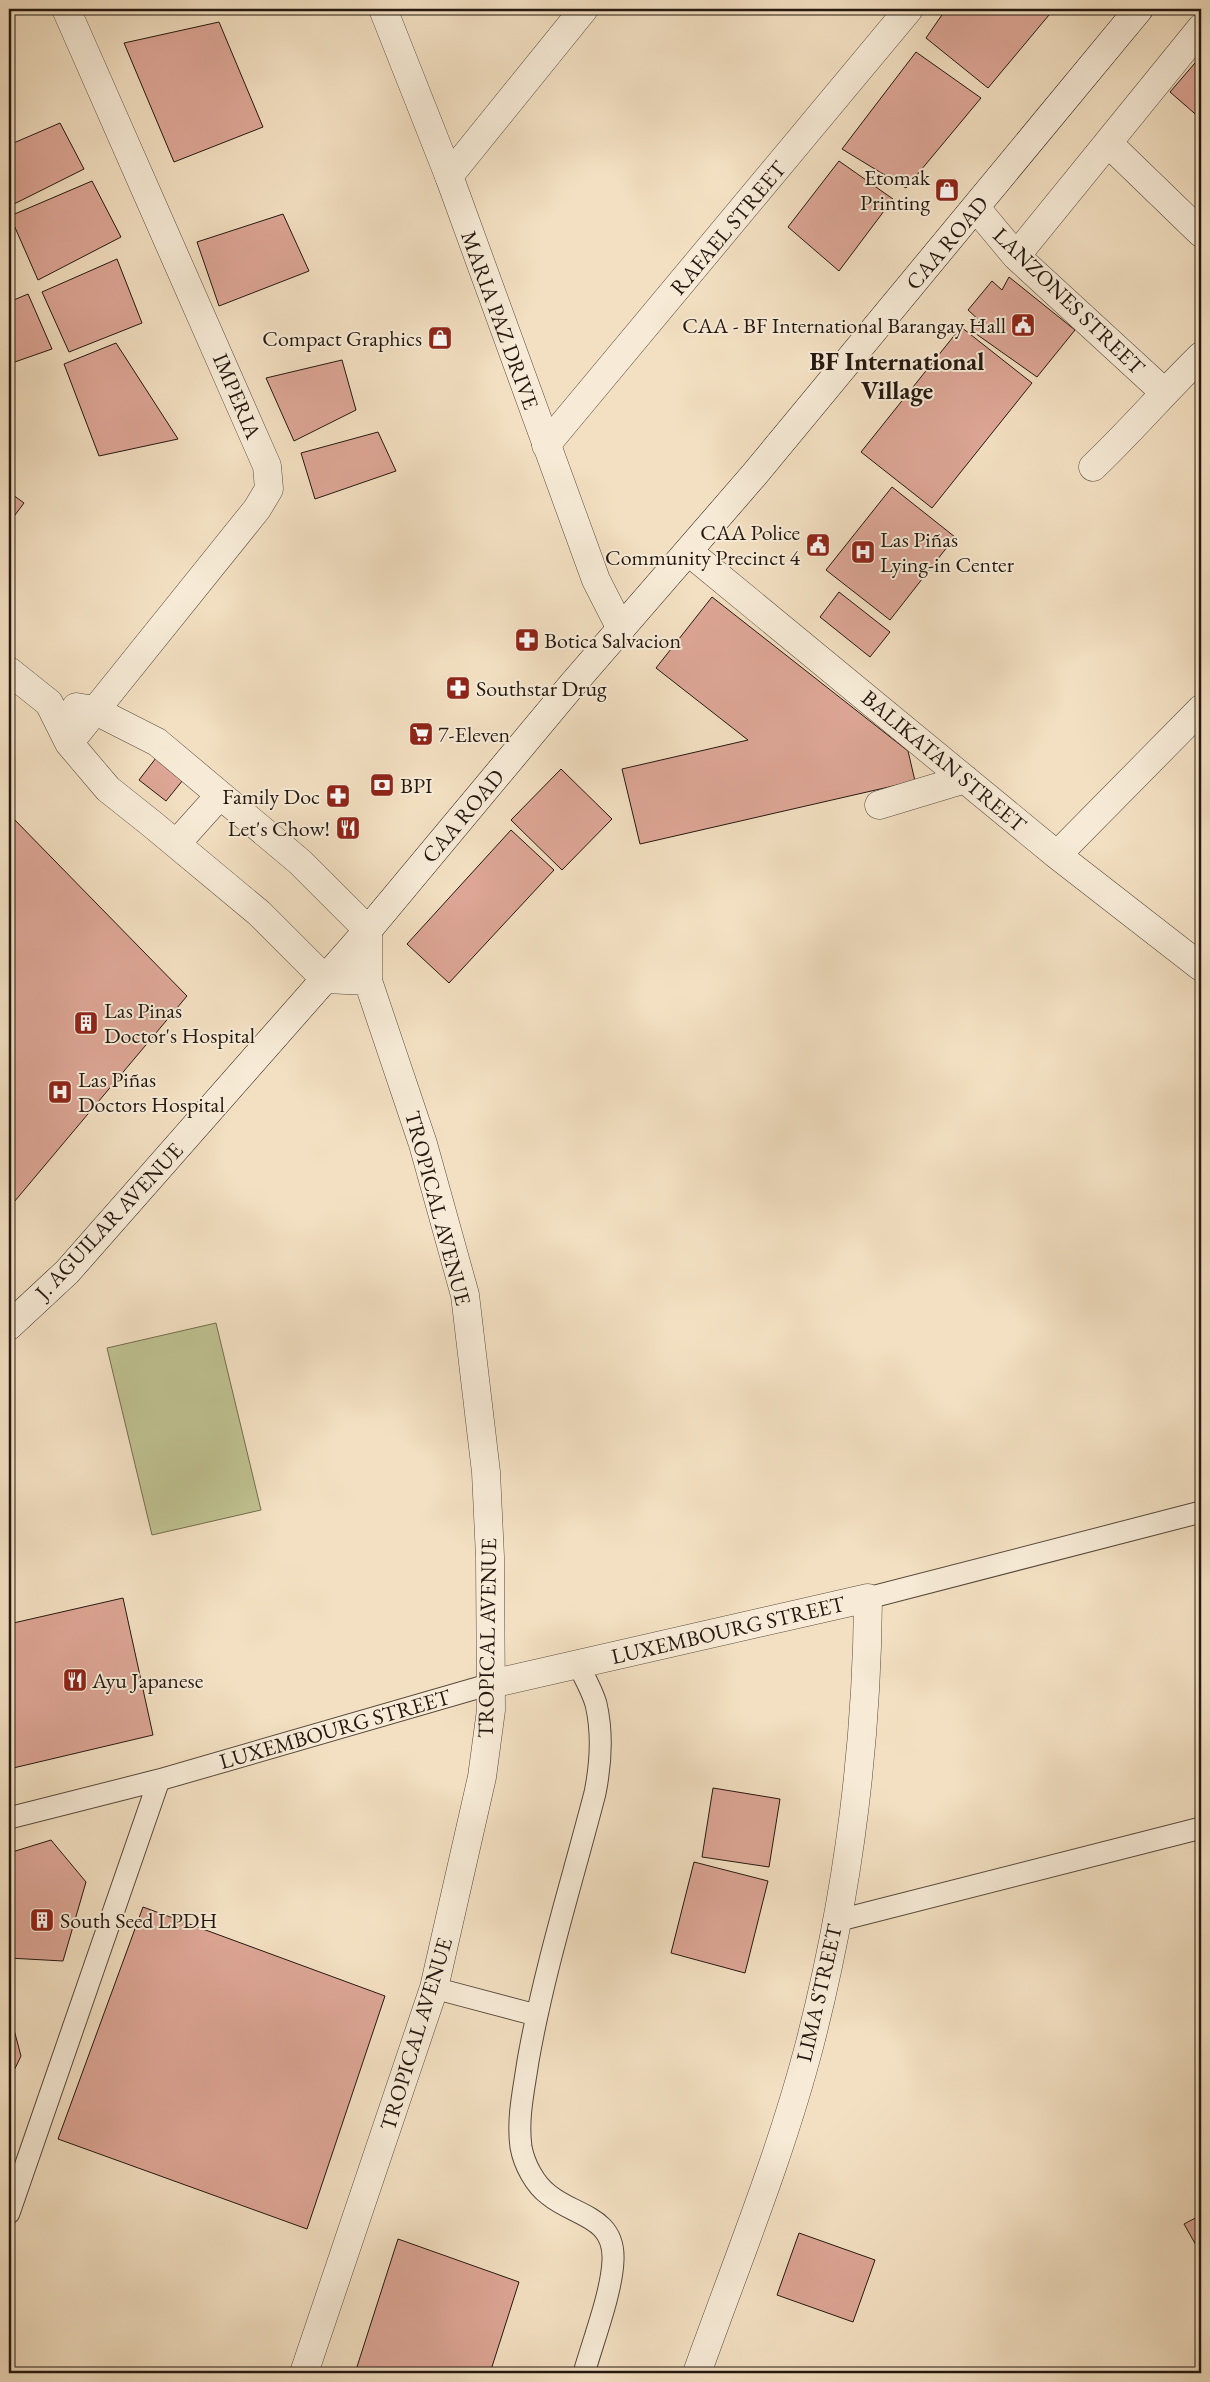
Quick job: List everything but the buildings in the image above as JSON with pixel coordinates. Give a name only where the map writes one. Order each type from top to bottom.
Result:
[{"type":"street","name":"IMPERIA","points":[[66,9],[267,466],[269,489],[257,509],[69,743]]},
{"type":"street","name":"MARIA PAZ DRIVE","points":[[383,9],[448,176],[596,580],[621,629]]},
{"type":"street","points":[[448,176],[584,9]]},
{"type":"street","name":"RAFAEL STREET","points":[[546,445],[909,9]]},
{"type":"street","name":"CAA ROAD","points":[[325,978],[368,930],[621,629],[689,552],[1139,9]]},
{"type":"street","points":[[1016,256],[1201,31]]},
{"type":"street","points":[[1108,143],[1201,233]]},
{"type":"street","name":"LANZONES STREET","points":[[976,208],[1016,256],[1164,392]]},
{"type":"street","points":[[1093,467],[1201,356]]},
{"type":"street","name":"BALIKATAN STREET","points":[[689,552],[1057,855],[1201,967]]},
{"type":"street","points":[[9,671],[50,703],[69,743],[108,789],[259,913],[325,978],[368,981]]},
{"type":"street","points":[[50,703],[94,710],[158,742],[300,862],[368,930]]},
{"type":"street","points":[[1057,855],[1201,709]]},
{"type":"street","points":[[879,804],[965,779]]},
{"type":"street","points":[[176,844],[220,795]]},
{"type":"street","name":"TROPICAL AVENUE","points":[[304,2373],[434,1988],[482,1777],[491,1710],[490,1557],[486,1472],[465,1295],[423,1144],[368,981],[368,930]]},
{"type":"street","name":"J. AGUILAR AVENUE","points":[[9,1326],[67,1272],[325,978]]},
{"type":"street","name":"LUXEMBOURG STREET","points":[[491,1684],[868,1598]]},
{"type":"street","name":"LIMA STREET","points":[[697,2373],[777,2150],[810,2043],[844,1882],[862,1725],[867,1664],[868,1598]]},
{"type":"lane","points":[[868,1598],[1201,1512]]},
{"type":"lane","points":[[578,1664],[596,1702],[601,1738],[601,1759],[595,1793],[536,2015],[519,2114],[521,2148],[531,2174],[549,2196],[588,2216],[609,2234],[613,2259],[609,2282],[584,2373]]},
{"type":"lane","name":"LUXEMBOURG STREET","points":[[9,1818],[159,1780],[491,1684]]},
{"type":"lane","points":[[9,2213],[16,2171],[159,1780]]},
{"type":"lane","points":[[836,1921],[1201,1828]]},
{"type":"lane","points":[[434,1988],[536,2015]]},
{"type":"green space","points":[[216,1323],[261,1510],[152,1535],[107,1348]]},
{"type":"place","name":"Etomak Printing","points":[[947,190]]},
{"type":"place","name":"CAA - BF International Barangay Hall","points":[[1023,325]]},
{"type":"place","name":"Compact Graphics","points":[[440,338]]},
{"type":"place","name":"CAA Police Community Precinct 4","points":[[818,545]]},
{"type":"place","name":"Las Piñas Lying-in Center","points":[[863,552]]},
{"type":"place","name":"Botica Salvacion","points":[[527,640]]},
{"type":"place","name":"Southstar Drug","points":[[458,688]]},
{"type":"place","name":"7-Eleven","points":[[421,734]]},
{"type":"place","name":"BPI","points":[[382,785]]},
{"type":"place","name":"Family Doc","points":[[338,796]]},
{"type":"place","name":"Let's Chow!","points":[[348,828]]},
{"type":"place","name":"Las Pinas Doctor's Hospital","points":[[86,1023]]},
{"type":"place","name":"Las Piñas Doctors Hospital","points":[[60,1092]]},
{"type":"place","name":"Ayu Japanese","points":[[75,1680]]},
{"type":"place","name":"South Seed LPDH","points":[[42,1920]]},
{"type":"district","name":"BF International Village","points":[[897,376]]}]
